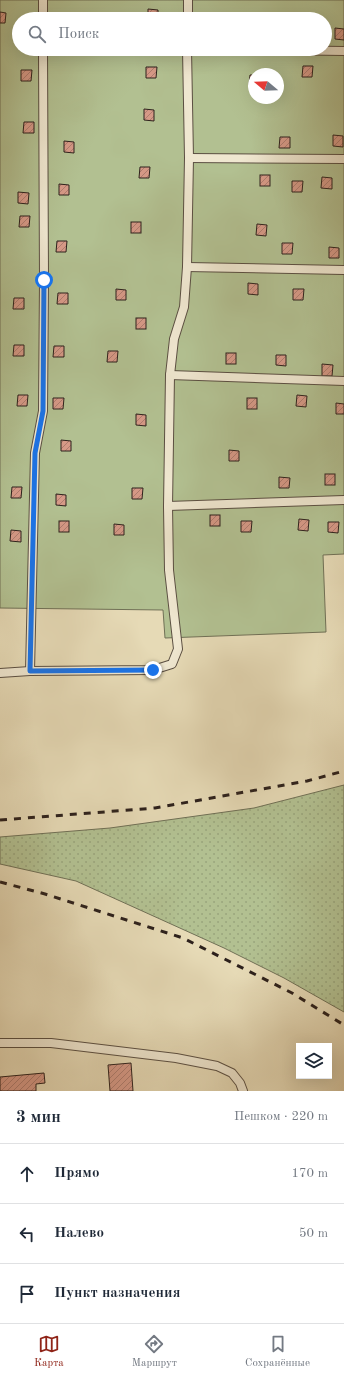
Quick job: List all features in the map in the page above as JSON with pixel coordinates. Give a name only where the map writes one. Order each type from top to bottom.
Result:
[{"type":"lane","points":[[43,0],[43,12]]},
{"type":"lane","points":[[188,0],[188,12]]},
{"type":"lane","points":[[332,52],[344,52]]},
{"type":"lane","points":[[30,671],[35,453],[43,411],[44,56]]},
{"type":"lane","points":[[0,673],[30,671],[153,670],[172,664],[178,649],[169,570],[168,506],[170,375],[174,339],[184,307],[187,267],[190,158],[188,56]]},
{"type":"lane","points":[[190,158],[344,159]]},
{"type":"lane","points":[[187,267],[344,270]]},
{"type":"lane","points":[[170,375],[344,381]]},
{"type":"lane","points":[[168,506],[344,500]]},
{"type":"lane","points":[[0,1043],[51,1043],[176,1058],[217,1066],[232,1074],[240,1083],[243,1091]]},
{"type":"green space","points":[[0,0],[344,0],[344,554],[323,555],[326,632],[165,638],[163,610],[0,608]]},
{"type":"green space","points":[[344,785],[344,1012],[284,978],[224,948],[76,881],[0,864],[0,837],[110,828],[254,808]]},
{"type":"building","points":[[148,9],[158,10],[158,12],[148,12]]},
{"type":"building","points":[[0,12],[6,13],[5,23],[0,23]]},
{"type":"building","points":[[335,28],[344,29],[344,40],[335,39]]},
{"type":"building","points":[[303,66],[313,66],[312,77],[302,77]]},
{"type":"building","points":[[146,67],[157,67],[156,78],[146,78]]},
{"type":"building","points":[[21,70],[32,70],[31,81],[21,81]]},
{"type":"building","points":[[144,109],[154,110],[154,121],[144,120]]},
{"type":"building","points":[[24,122],[34,122],[34,133],[23,133]]},
{"type":"building","points":[[333,135],[343,136],[343,147],[333,146]]},
{"type":"building","points":[[280,137],[290,137],[290,148],[279,148]]},
{"type":"building","points":[[64,141],[74,142],[74,153],[64,152]]},
{"type":"building","points":[[140,167],[150,167],[149,178],[139,178]]},
{"type":"building","points":[[260,175],[270,175],[270,186],[260,186]]},
{"type":"building","points":[[322,177],[332,178],[332,189],[321,188]]},
{"type":"building","points":[[292,181],[303,181],[302,192],[292,192]]},
{"type":"building","points":[[59,184],[69,185],[69,195],[59,195]]},
{"type":"building","points":[[18,192],[29,193],[28,204],[18,203]]},
{"type":"building","points":[[20,216],[30,216],[29,227],[19,227]]},
{"type":"building","points":[[131,222],[141,222],[141,233],[131,233]]},
{"type":"building","points":[[257,224],[267,225],[266,236],[256,235]]},
{"type":"building","points":[[57,241],[67,241],[66,252],[56,252]]},
{"type":"building","points":[[282,243],[293,243],[292,254],[282,254]]},
{"type":"building","points":[[329,247],[339,248],[339,258],[329,258]]},
{"type":"building","points":[[248,283],[258,284],[258,295],[248,294]]},
{"type":"building","points":[[116,289],[126,290],[126,300],[116,300]]},
{"type":"building","points":[[293,289],[304,289],[303,300],[293,300]]},
{"type":"building","points":[[58,293],[68,293],[68,304],[57,304]]},
{"type":"building","points":[[14,298],[24,298],[24,309],[13,309]]},
{"type":"building","points":[[136,318],[146,318],[146,329],[136,329]]},
{"type":"building","points":[[14,345],[24,345],[24,356],[13,356]]},
{"type":"building","points":[[54,346],[64,346],[64,357],[53,357]]},
{"type":"building","points":[[108,351],[118,351],[117,362],[107,362]]},
{"type":"building","points":[[226,353],[236,353],[236,364],[226,364]]},
{"type":"building","points":[[276,355],[286,355],[286,366],[276,365]]},
{"type":"building","points":[[322,364],[333,365],[332,376],[322,376]]},
{"type":"building","points":[[18,395],[28,395],[27,406],[17,406]]},
{"type":"building","points":[[297,395],[307,396],[306,407],[296,406]]},
{"type":"building","points":[[53,398],[64,398],[63,409],[53,409]]},
{"type":"building","points":[[247,398],[257,398],[257,409],[247,409]]},
{"type":"building","points":[[336,403],[344,404],[344,414],[336,414]]},
{"type":"building","points":[[136,414],[146,415],[146,426],[136,425]]},
{"type":"building","points":[[61,440],[71,441],[71,451],[61,451]]},
{"type":"building","points":[[229,450],[239,451],[239,461],[229,461]]},
{"type":"building","points":[[325,474],[335,474],[335,485],[325,485]]},
{"type":"building","points":[[279,477],[290,478],[289,488],[279,488]]},
{"type":"building","points":[[12,487],[22,487],[21,498],[11,498]]},
{"type":"building","points":[[132,488],[143,488],[142,499],[132,499]]},
{"type":"building","points":[[56,494],[66,495],[66,506],[56,505]]},
{"type":"building","points":[[210,515],[220,515],[220,526],[210,526]]},
{"type":"building","points":[[299,519],[309,520],[308,531],[298,530]]},
{"type":"building","points":[[59,521],[69,521],[69,532],[59,532]]},
{"type":"building","points":[[241,521],[252,521],[251,532],[241,532]]},
{"type":"building","points":[[328,522],[339,522],[338,533],[328,532]]},
{"type":"building","points":[[114,524],[124,525],[124,535],[114,535]]},
{"type":"building","points":[[11,530],[21,531],[21,542],[10,541]]},
{"type":"building","points":[[131,1063],[133,1091],[110,1091],[108,1065]]},
{"type":"building","points":[[44,1073],[45,1083],[36,1084],[36,1091],[0,1091],[0,1077]]},
{"type":"railway","points":[[0,820],[155,808],[307,781],[344,771]]},
{"type":"railway","points":[[0,882],[45,894],[183,938],[292,993],[344,1025]]},
{"type":"route","points":[[44,280],[43,411],[35,453],[30,671],[153,670]]}]
